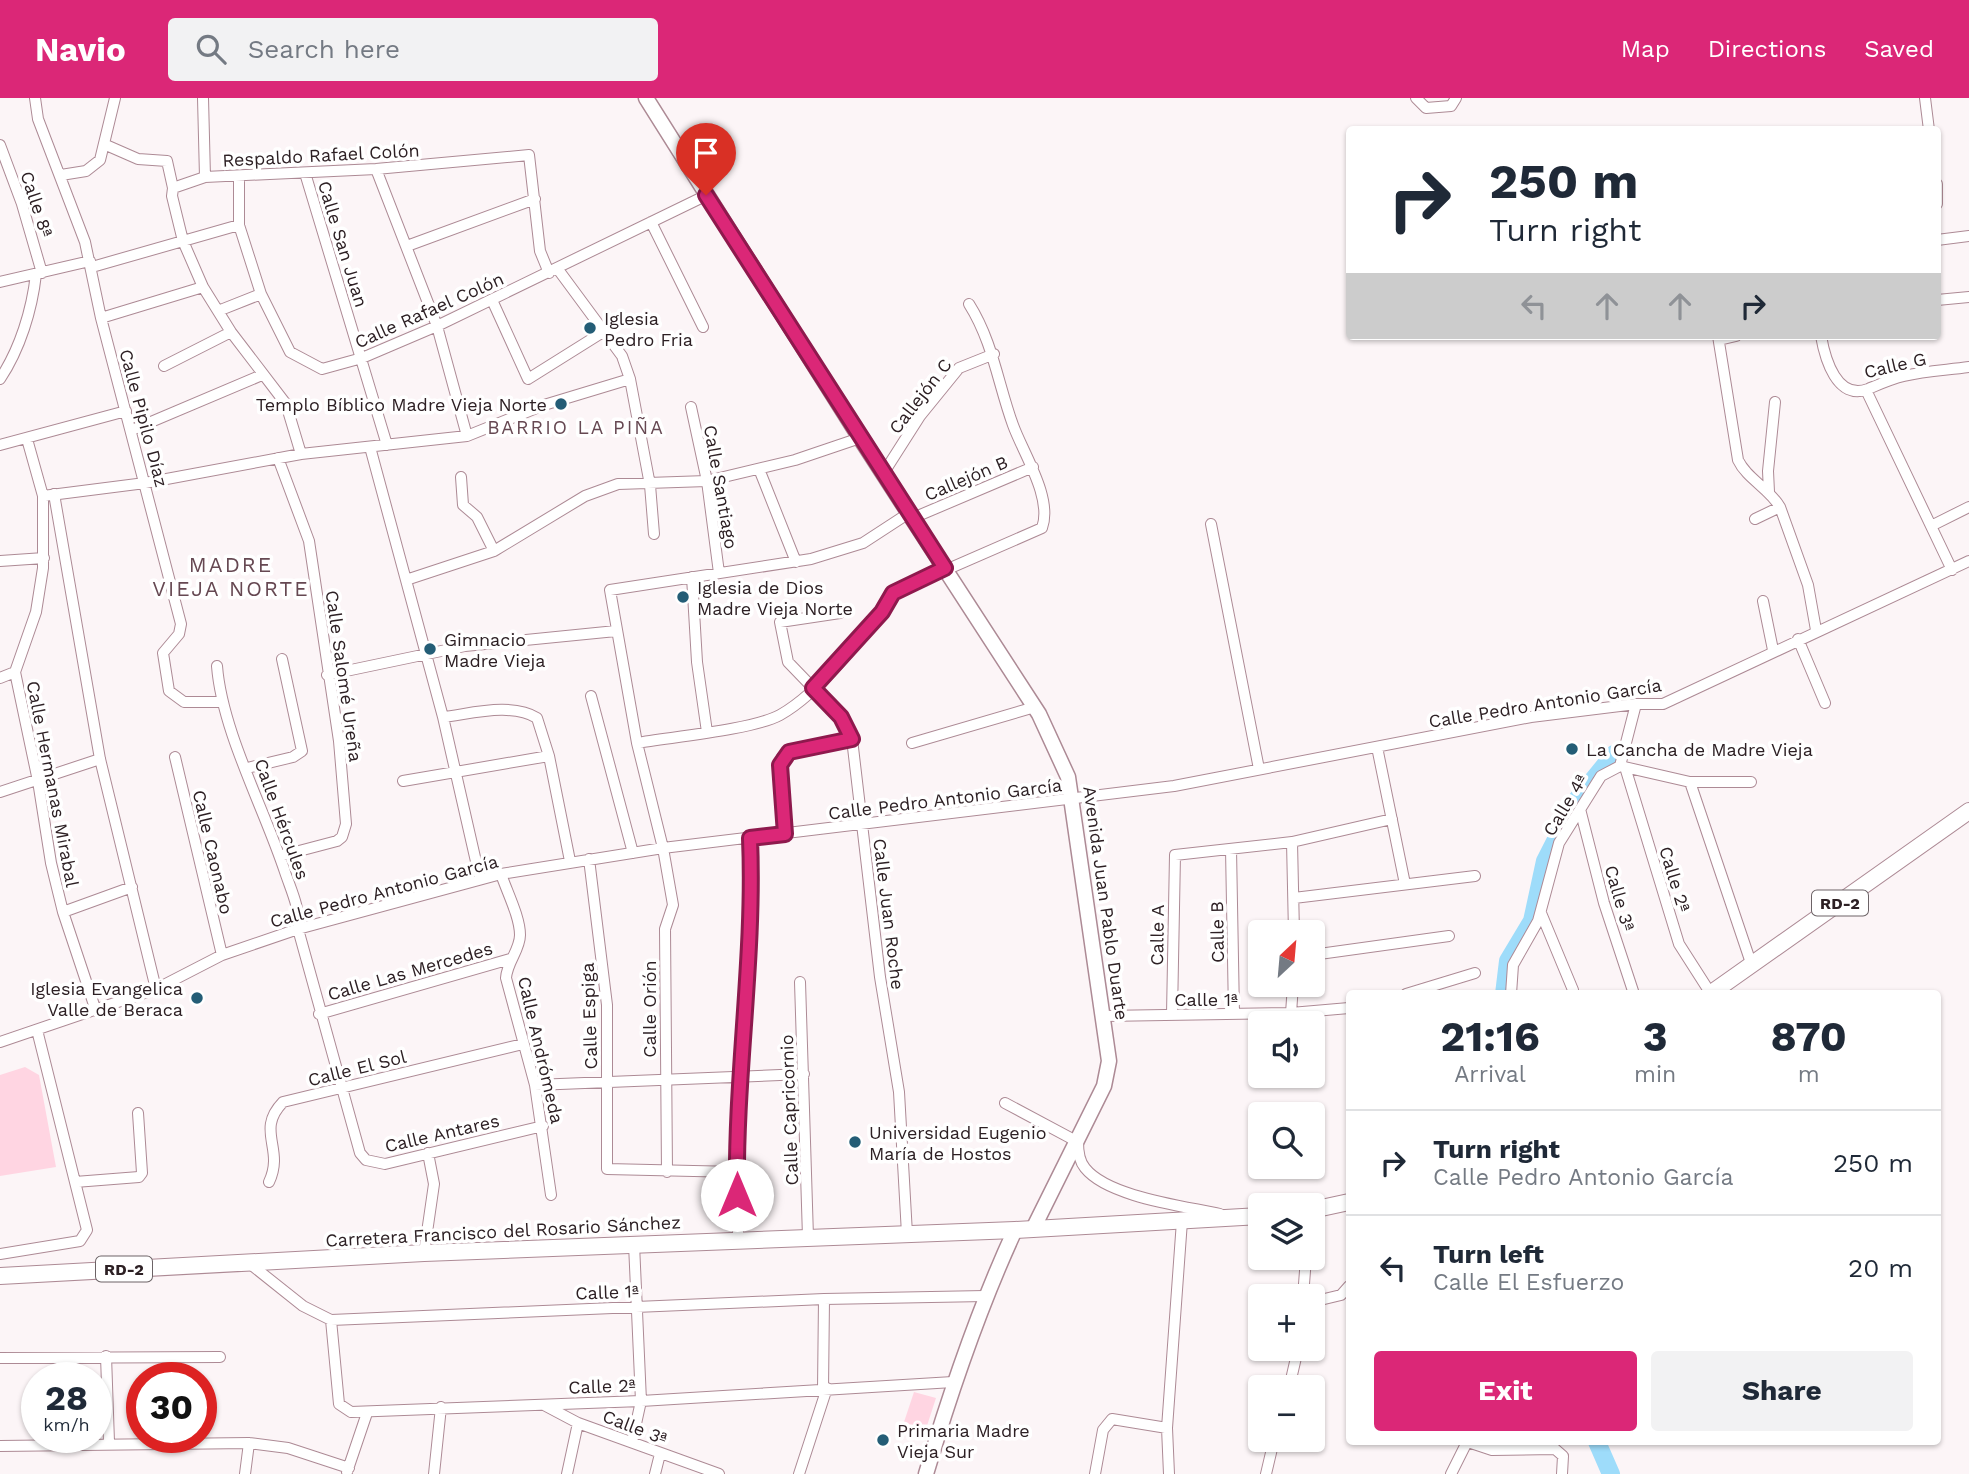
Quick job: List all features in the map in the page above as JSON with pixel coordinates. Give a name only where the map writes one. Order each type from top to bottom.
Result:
[{"type":"main road","name":"Avenida Juan Pablo Duarte","points":[[646,98],[860,438],[1035,707],[1068,778],[1109,1061],[1107,1073],[1078,1142],[1033,1229]]},
{"type":"main road","name":"RD-2","points":[[1717,990],[1969,811]]},
{"type":"main road","points":[[1325,1207],[1346,1203]]},
{"type":"main road","name":"Carretera Francisco del Rosario Sánchez","points":[[0,1276],[424,1253],[1015,1230],[1248,1217]]},
{"type":"main road","points":[[926,1474],[953,1382],[985,1296],[1015,1230]]},
{"type":"street","name":"Calle Pipilo Díaz","points":[[35,98],[38,119],[61,175],[91,264],[102,318],[181,624],[179,634],[163,653],[169,691],[184,702],[221,702]]},
{"type":"street","points":[[61,175],[94,168],[106,145],[115,98]]},
{"type":"street","points":[[204,98],[205,177]]},
{"type":"street","points":[[1416,98],[1426,107],[1451,106],[1456,98]]},
{"type":"street","points":[[1925,98],[1929,126]]},
{"type":"street","name":"Calle 8ª","points":[[0,145],[22,204],[39,273],[12,360],[0,379]]},
{"type":"street","points":[[106,145],[138,159],[167,161],[183,241],[203,287],[231,332],[286,404],[301,454]]},
{"type":"street","name":"Respaldo Rafael Colón","points":[[173,188],[205,177],[376,169],[529,155],[535,199]]},
{"type":"street","points":[[376,169],[437,326],[467,436]]},
{"type":"street","name":"Calle San Juan","points":[[305,173],[387,445]]},
{"type":"street","name":"Calle Rafael Colón","points":[[239,177],[239,226],[261,294],[290,352],[322,369],[362,358],[437,326],[706,195]]},
{"type":"street","points":[[407,246],[535,199],[540,251],[622,356],[630,379],[650,485],[654,534]]},
{"type":"street","points":[[651,222],[703,327]]},
{"type":"street","points":[[0,282],[91,264],[239,226]]},
{"type":"street","points":[[1941,240],[1969,236]]},
{"type":"street","points":[[102,318],[203,287]]},
{"type":"street","points":[[218,311],[261,294]]},
{"type":"street","points":[[1941,300],[1969,297]]},
{"type":"street","points":[[492,300],[528,379],[604,332]]},
{"type":"street","points":[[637,743],[708,732],[780,715],[813,688],[882,612],[893,593],[945,568],[1040,531],[1044,520],[1032,467],[1013,424],[994,354],[969,304]]},
{"type":"street","points":[[164,366],[231,332]]},
{"type":"street","points":[[1718,340],[1738,460],[1780,507],[1808,585],[1816,630]]},
{"type":"street","name":"Calle G","points":[[1823,340],[1840,385],[1866,390],[1881,382],[1908,375],[1969,367]]},
{"type":"street","name":"Callejón C","points":[[883,474],[920,416],[959,368],[994,354]]},
{"type":"street","points":[[132,430],[262,375]]},
{"type":"street","points":[[156,989],[100,759],[48,495],[145,483],[301,454],[467,436],[544,405],[630,379]]},
{"type":"street","points":[[1866,390],[1952,570]]},
{"type":"street","points":[[1769,492],[1768,471],[1775,402]]},
{"type":"street","name":"Calle Santiago","points":[[691,407],[707,481],[719,573]]},
{"type":"street","points":[[0,445],[126,411]]},
{"type":"street","points":[[406,580],[494,551],[573,498],[636,481],[650,485],[707,481],[759,469],[860,438]]},
{"type":"street","name":"Calle Hermanas Mirabal","points":[[27,439],[48,495],[44,558],[36,612],[15,672],[38,781],[51,863],[63,912],[96,1011]]},
{"type":"street","points":[[370,447],[443,716],[480,879]]},
{"type":"street","name":"Calle Salomé Ureña","points":[[278,458],[309,541],[339,741],[346,816],[344,834],[337,841],[279,856]]},
{"type":"street","name":"Callejón B","points":[[610,590],[796,562],[863,543],[911,516],[1032,467]]},
{"type":"street","points":[[759,469],[796,562]]},
{"type":"street","points":[[461,477],[463,505],[477,517],[494,551]]},
{"type":"street","points":[[1755,519],[1780,507]]},
{"type":"street","points":[[1931,526],[1969,507]]},
{"type":"street","points":[[1211,524],[1259,769]]},
{"type":"street","points":[[0,561],[44,558]]},
{"type":"street","name":"Calle Pedro Antonio García","points":[[0,1042],[156,989],[222,955],[298,929],[502,874],[663,848],[1174,786],[1531,717],[1636,704],[1663,704],[1773,650],[1969,561]]},
{"type":"street","points":[[692,577],[697,662],[708,732]]},
{"type":"street","name":"Calle Orión","points":[[610,590],[637,743],[663,848],[673,905],[665,929],[667,1172]]},
{"type":"street","points":[[1763,601],[1773,650]]},
{"type":"street","name":"Calle Juan Roche","points":[[839,612],[780,622],[788,662],[841,717],[852,739],[880,977],[899,1092],[906,1234]]},
{"type":"street","points":[[327,675],[465,646],[616,631]]},
{"type":"street","points":[[1798,639],[1825,703]]},
{"type":"street","points":[[247,768],[293,757],[302,751],[282,659]]},
{"type":"street","name":"Calle Hércules","points":[[217,666],[221,702],[279,856],[299,918],[298,929],[319,1014],[357,1144]]},
{"type":"street","points":[[0,678],[15,672]]},
{"type":"street","points":[[591,695],[633,853]]},
{"type":"street","points":[[1636,704],[1622,767],[1689,782],[1751,782]]},
{"type":"street","points":[[912,743],[1035,707]]},
{"type":"street","points":[[443,716],[507,711],[530,715],[539,721],[549,756],[570,861]]},
{"type":"street","points":[[785,834],[780,765],[782,757],[789,752],[852,739]]},
{"type":"street","points":[[1377,747],[1405,884]]},
{"type":"street","points":[[403,781],[454,770],[549,756]]},
{"type":"street","name":"Calle Caonabo","points":[[174,757],[222,955]]},
{"type":"street","points":[[0,792],[100,759]]},
{"type":"street","name":"Calle 4ª","points":[[1511,990],[1513,965],[1541,913],[1555,855],[1601,776],[1622,767]]},
{"type":"street","name":"Calle 2ª","points":[[1622,767],[1677,939],[1709,990]]},
{"type":"street","points":[[1689,782],[1752,966]]},
{"type":"street","name":"Calle 3ª","points":[[1580,809],[1604,903],[1633,990]]},
{"type":"street","points":[[1231,849],[1292,842],[1392,818]]},
{"type":"street","points":[[738,1240],[739,1075],[751,937],[750,838]]},
{"type":"street","points":[[1292,842],[1294,920]]},
{"type":"street","name":"Calle A","points":[[1172,1014],[1174,857],[1177,854],[1231,849]]},
{"type":"street","name":"Calle B","points":[[1231,849],[1234,1014]]},
{"type":"street","name":"Calle Espiga","points":[[589,859],[607,1005],[610,1171],[667,1172]]},
{"type":"street","name":"Calle Andrómeda","points":[[502,874],[520,934],[506,978],[535,1084],[551,1195]]},
{"type":"street","points":[[1294,898],[1475,876]]},
{"type":"street","points":[[63,912],[132,887]]},
{"type":"street","points":[[1541,913],[1573,990]]},
{"type":"street","points":[[1325,954],[1449,936]]},
{"type":"street","name":"Calle Las Mercedes","points":[[319,1014],[510,960]]},
{"type":"street","points":[[1440,989],[1475,973]]},
{"type":"street","name":"Calle Capricornio","points":[[800,982],[808,1237]]},
{"type":"street","name":"Calle 1ª","points":[[1314,1011],[1346,1008]]},
{"type":"street","name":"Calle 1ª","points":[[1104,1016],[1248,1014]]},
{"type":"street","points":[[0,1254],[80,1241],[88,1230],[37,1030]]},
{"type":"street","name":"Calle El Sol","points":[[268,1182],[276,1167],[269,1124],[273,1112],[283,1102],[523,1044]]},
{"type":"street","points":[[535,1084],[804,1074]]},
{"type":"street","points":[[1005,1104],[1078,1142],[1079,1155],[1085,1168],[1107,1185],[1241,1218]]},
{"type":"street","points":[[75,1182],[139,1177],[142,1174],[138,1113]]},
{"type":"street","name":"Calle Antares","points":[[357,1144],[366,1160],[375,1163],[543,1126]]},
{"type":"street","points":[[424,1253],[434,1184],[428,1153]]},
{"type":"street","points":[[667,1172],[737,1172]]},
{"type":"street","points":[[1169,1474],[1167,1428],[1182,1221]]},
{"type":"street","points":[[632,1442],[641,1401],[634,1244]]},
{"type":"street","points":[[112,1442],[249,1443],[288,1448],[348,1471],[367,1413],[351,1412],[339,1404],[331,1320],[303,1306],[249,1263]]},
{"type":"street","points":[[1325,1299],[1341,1295],[1346,1289]]},
{"type":"street","name":"Calle 1ª","points":[[331,1320],[824,1299],[985,1296]]},
{"type":"street","points":[[799,1474],[825,1389],[824,1299]]},
{"type":"street","points":[[106,1356],[106,1362]]},
{"type":"street","points":[[0,1358],[220,1357]]},
{"type":"street","name":"Calle 2ª","points":[[367,1413],[441,1407],[641,1401],[953,1382]]},
{"type":"street","name":"Calle 3ª","points":[[542,1404],[578,1423],[719,1474]]},
{"type":"street","points":[[434,1474],[441,1407]]},
{"type":"street","points":[[1095,1474],[1103,1430],[1112,1419],[1167,1428]]},
{"type":"street","points":[[567,1474],[578,1423]]},
{"type":"street","points":[[245,1474],[249,1443]]},
{"type":"street","points":[[0,1446],[21,1445]]},
{"type":"street","points":[[1451,1474],[1466,1445]]},
{"type":"street","points":[[1477,1445],[1492,1450],[1555,1449],[1563,1456],[1562,1474]]},
{"type":"street","points":[[1266,1474],[1271,1452]]},
{"type":"street","points":[[655,1474],[660,1454]]},
{"type":"shaded area","points":[[25,1067],[39,1075],[56,1167],[0,1176],[0,1075]]},
{"type":"shaded area","points":[[914,1392],[936,1398],[923,1438],[901,1431]]},
{"type":"waterway","points":[[1504,990],[1508,961],[1532,921],[1545,861],[1575,802],[1614,754]]},
{"type":"waterway","points":[[1598,1445],[1611,1474]]},
{"type":"place","name":"Iglesia Pedro Fria","points":[[590,328]]},
{"type":"place","name":"Templo Bíblico Madre Vieja Norte","points":[[561,404]]},
{"type":"place","name":"Iglesia de Dios Madre Vieja Norte","points":[[683,597]]},
{"type":"place","name":"Gimnacio Madre Vieja","points":[[430,649]]},
{"type":"place","name":"La Cancha de Madre Vieja","points":[[1572,749]]},
{"type":"place","name":"Iglesia Evangelica Valle de Beraca","points":[[197,998]]},
{"type":"place","name":"Universidad Eugenio María de Hostos","points":[[855,1142]]},
{"type":"place","name":"Primaria Madre Vieja Sur","points":[[883,1440]]},
{"type":"district","name":"BARRIO LA PIÑA","points":[[576,427]]},
{"type":"district","name":"MADRE VIEJA NORTE","points":[[231,576]]},
{"type":"route","points":[[706,195],[945,568],[891,594],[882,612],[813,688],[841,717],[852,739],[789,752],[782,757],[780,765],[785,834],[750,838],[751,937],[739,1075],[737,1195]]}]
